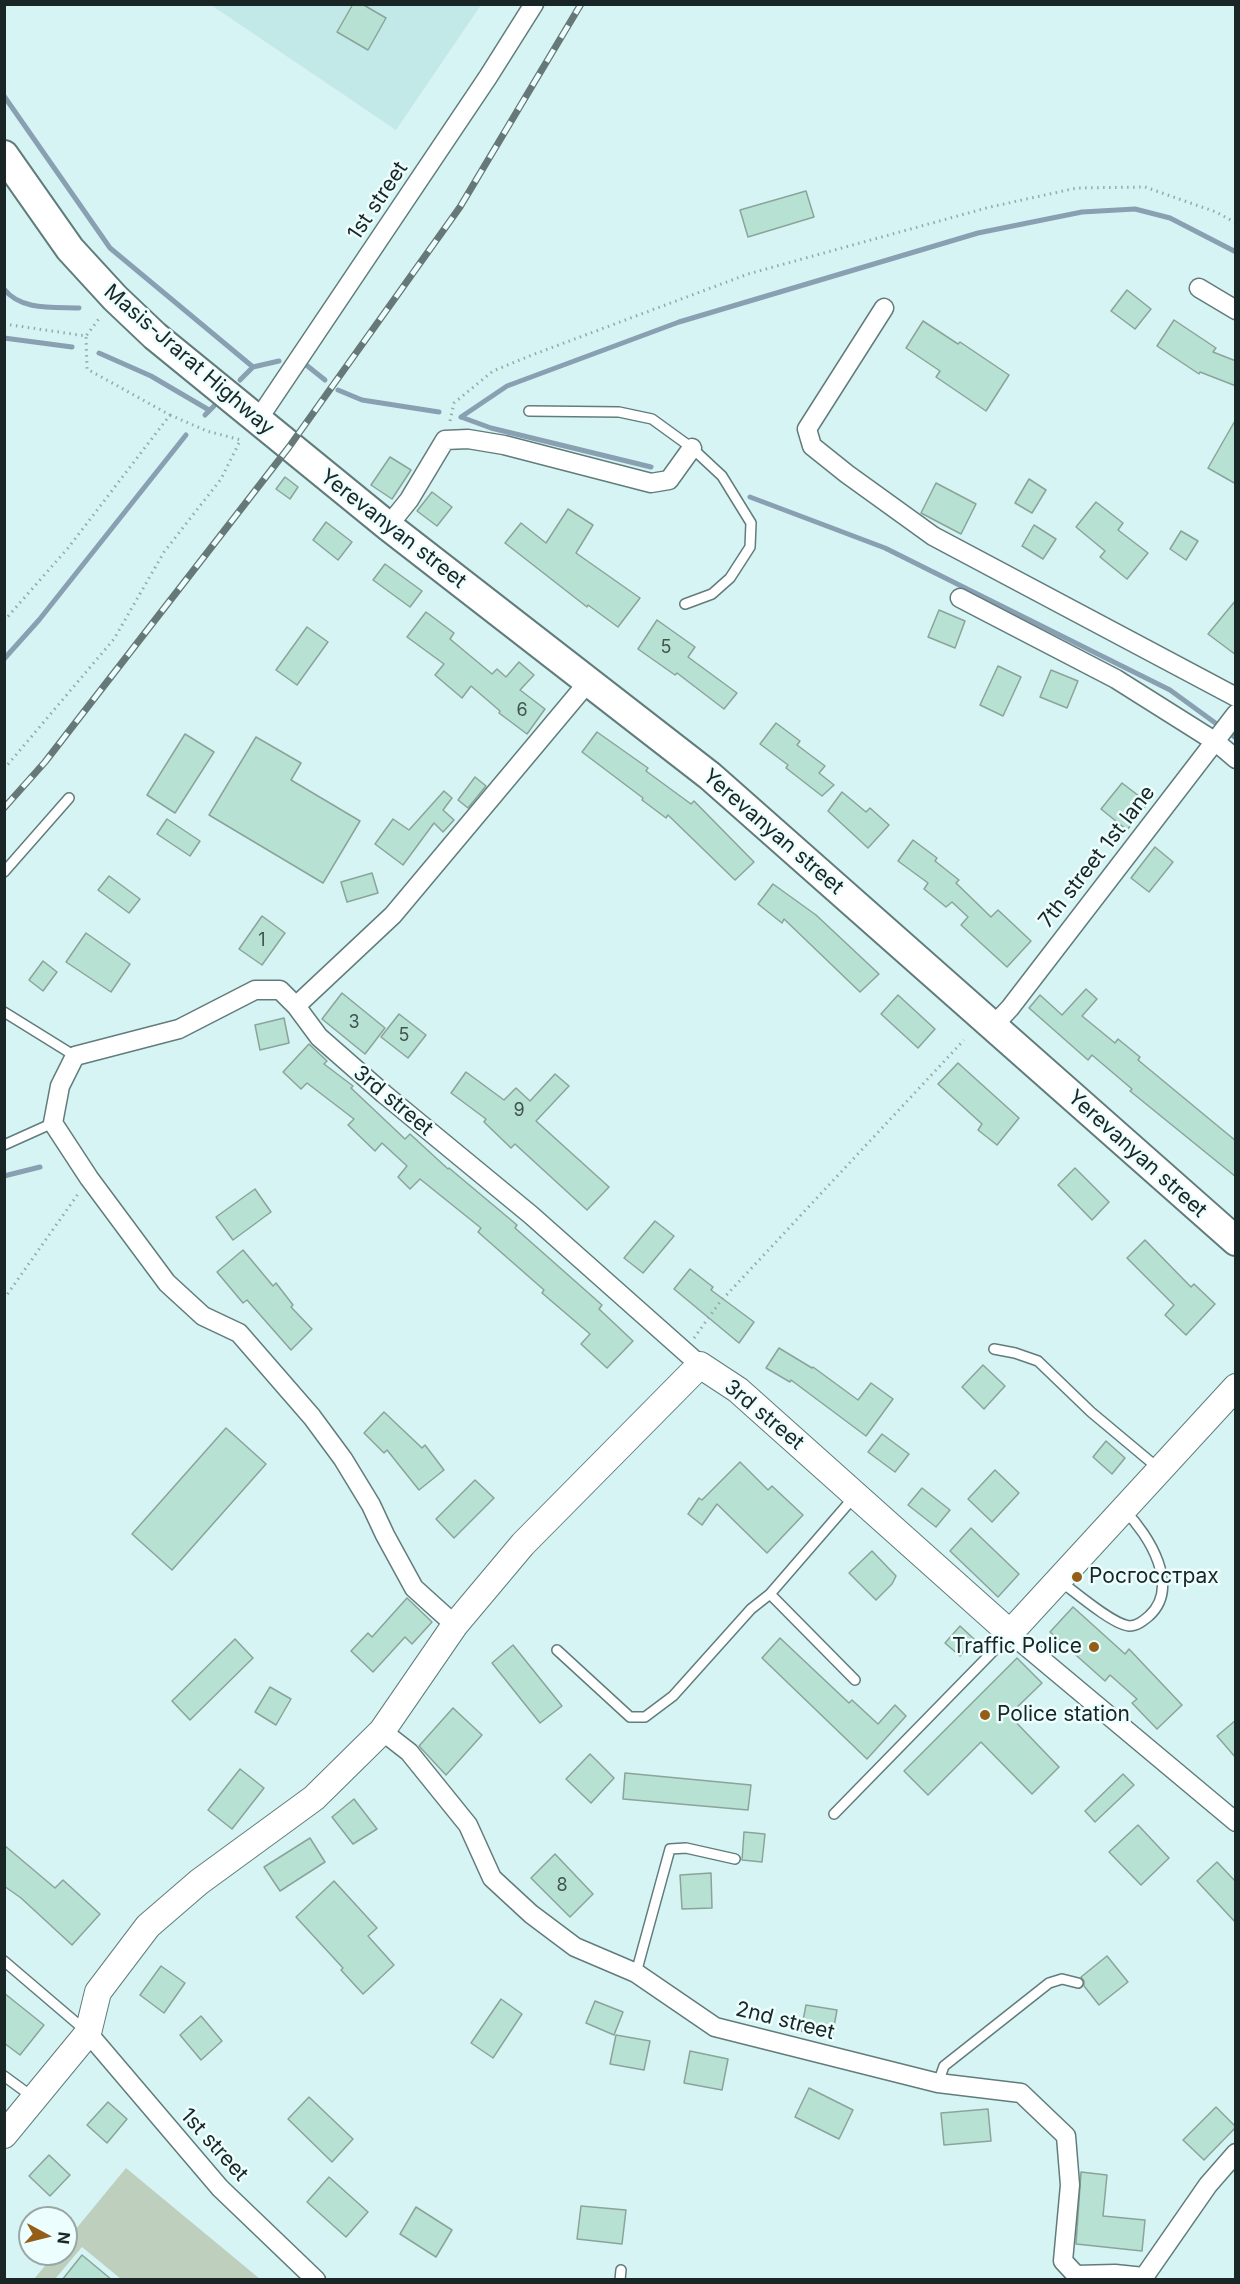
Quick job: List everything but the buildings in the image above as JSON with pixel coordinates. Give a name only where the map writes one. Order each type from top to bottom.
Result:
[{"type":"main road","name":"Masis-Jrarat Highway","points":[[4,155],[70,249],[115,298],[154,336],[289,447]]},
{"type":"main road","name":"Yerevanyan street","points":[[289,447],[719,784],[1236,1241]]},
{"type":"street","name":"1st street","points":[[257,422],[488,77],[534,4]]},
{"type":"street","points":[[1199,288],[1236,310]]},
{"type":"street","points":[[884,308],[807,429],[812,446],[933,536],[1236,697]]},
{"type":"street","points":[[388,526],[409,500],[445,440],[468,439],[504,445],[651,483],[669,480],[692,448]]},
{"type":"street","points":[[960,598],[1116,679],[1225,729],[1236,759]]},
{"type":"street","points":[[296,1006],[393,915],[589,681]]},
{"type":"street","name":"7th street 1st lane","points":[[993,1026],[1010,1008],[1225,729]]},
{"type":"street","name":"3rd street","points":[[75,1056],[179,1029],[255,990],[280,990],[296,1006],[319,1037],[384,1094],[531,1215],[692,1358],[738,1390],[1010,1633],[1236,1822]]},
{"type":"street","points":[[75,1056],[60,1086],[53,1123],[89,1178],[167,1283],[202,1316],[239,1333],[312,1418],[344,1459],[414,1588],[455,1625]]},
{"type":"street","points":[[4,2135],[88,2033],[98,1992],[148,1926],[199,1882],[314,1798],[382,1731],[455,1625],[523,1544],[692,1358]]},
{"type":"street","points":[[1010,1633],[1236,1387]]},
{"type":"street","name":"2nd street","points":[[382,1731],[409,1752],[468,1825],[492,1878],[531,1914],[575,1947],[636,1973],[715,2027],[938,2083],[1021,2093],[1066,2136],[1070,2185],[1063,2261],[1076,2276],[1115,2274],[1143,2278]]},
{"type":"street","name":"1st street","points":[[88,2033],[220,2188],[316,2280]]},
{"type":"street","points":[[1143,2278],[1208,2185],[1236,2153]]},
{"type":"lane","points":[[530,411],[619,412],[652,419],[692,448],[722,476],[751,523],[750,547],[730,578],[712,594],[685,604]]},
{"type":"lane","points":[[4,872],[69,798]]},
{"type":"lane","points":[[4,1012],[75,1056]]},
{"type":"lane","points":[[4,1145],[53,1123]]},
{"type":"lane","points":[[994,1349],[1038,1361],[1091,1412],[1160,1469]]},
{"type":"lane","points":[[557,1650],[630,1718],[645,1717],[673,1696],[751,1609],[771,1594],[856,1495]]},
{"type":"lane","points":[[1059,1580],[1116,1622],[1130,1626],[1142,1623],[1154,1612],[1161,1598],[1163,1580],[1153,1550],[1135,1520],[1124,1509]]},
{"type":"lane","points":[[771,1594],[855,1680]]},
{"type":"lane","points":[[834,1814],[1010,1633]]},
{"type":"lane","points":[[636,1973],[670,1849],[686,1848],[735,1859]]},
{"type":"lane","points":[[4,1961],[88,2033]]},
{"type":"lane","points":[[938,2083],[944,2066],[1049,1983],[1062,1979],[1078,1983]]},
{"type":"lane","points":[[4,2076],[34,2098]]},
{"type":"path","points":[[445,440],[454,403],[493,371],[748,274],[955,217],[1077,188],[1144,187],[1216,212],[1236,223]]},
{"type":"path","points":[[4,769],[114,639],[164,552],[220,479],[241,439],[207,431],[170,415],[87,369],[86,336],[115,298]]},
{"type":"path","points":[[4,324],[86,336]]},
{"type":"path","points":[[4,621],[68,548],[170,415]]},
{"type":"path","points":[[692,1358],[720,1302],[964,1040]]},
{"type":"path","points":[[4,1299],[89,1178]]},
{"type":"shaded area","points":[[211,5],[481,5],[396,130]]},
{"type":"green space","points":[[126,2168],[260,2279],[121,2279],[82,2247],[78,2252],[78,2226]]},
{"type":"green space","points":[[45,2266],[66,2266],[55,2279],[34,2279]]},
{"type":"waterway","points":[[4,96],[110,248],[253,367]]},
{"type":"waterway","points":[[461,417],[507,386],[679,322],[978,233],[1082,212],[1135,209],[1170,218],[1236,252]]},
{"type":"waterway","points":[[4,289],[19,301],[29,304],[79,308]]},
{"type":"waterway","points":[[4,338],[72,347]]},
{"type":"waterway","points":[[99,353],[151,376],[209,410]]},
{"type":"waterway","points":[[240,380],[253,367],[279,361]]},
{"type":"waterway","points":[[305,364],[325,380]]},
{"type":"waterway","points":[[338,390],[362,400],[439,412]]},
{"type":"waterway","points":[[205,415],[214,406]]},
{"type":"waterway","points":[[461,417],[491,428],[651,467]]},
{"type":"waterway","points":[[4,659],[39,620],[186,435]]},
{"type":"waterway","points":[[750,497],[885,548],[1170,690],[1236,738]]},
{"type":"waterway","points":[[4,1176],[40,1167]]},
{"type":"railway","points":[[4,808],[45,762],[289,447],[460,207],[581,4]]},
{"type":"place","name":"Росгосстрах","points":[[1077,1577]]},
{"type":"place","name":"Traffic Police","points":[[1094,1647]]},
{"type":"place","name":"Police station","points":[[985,1715]]}]
